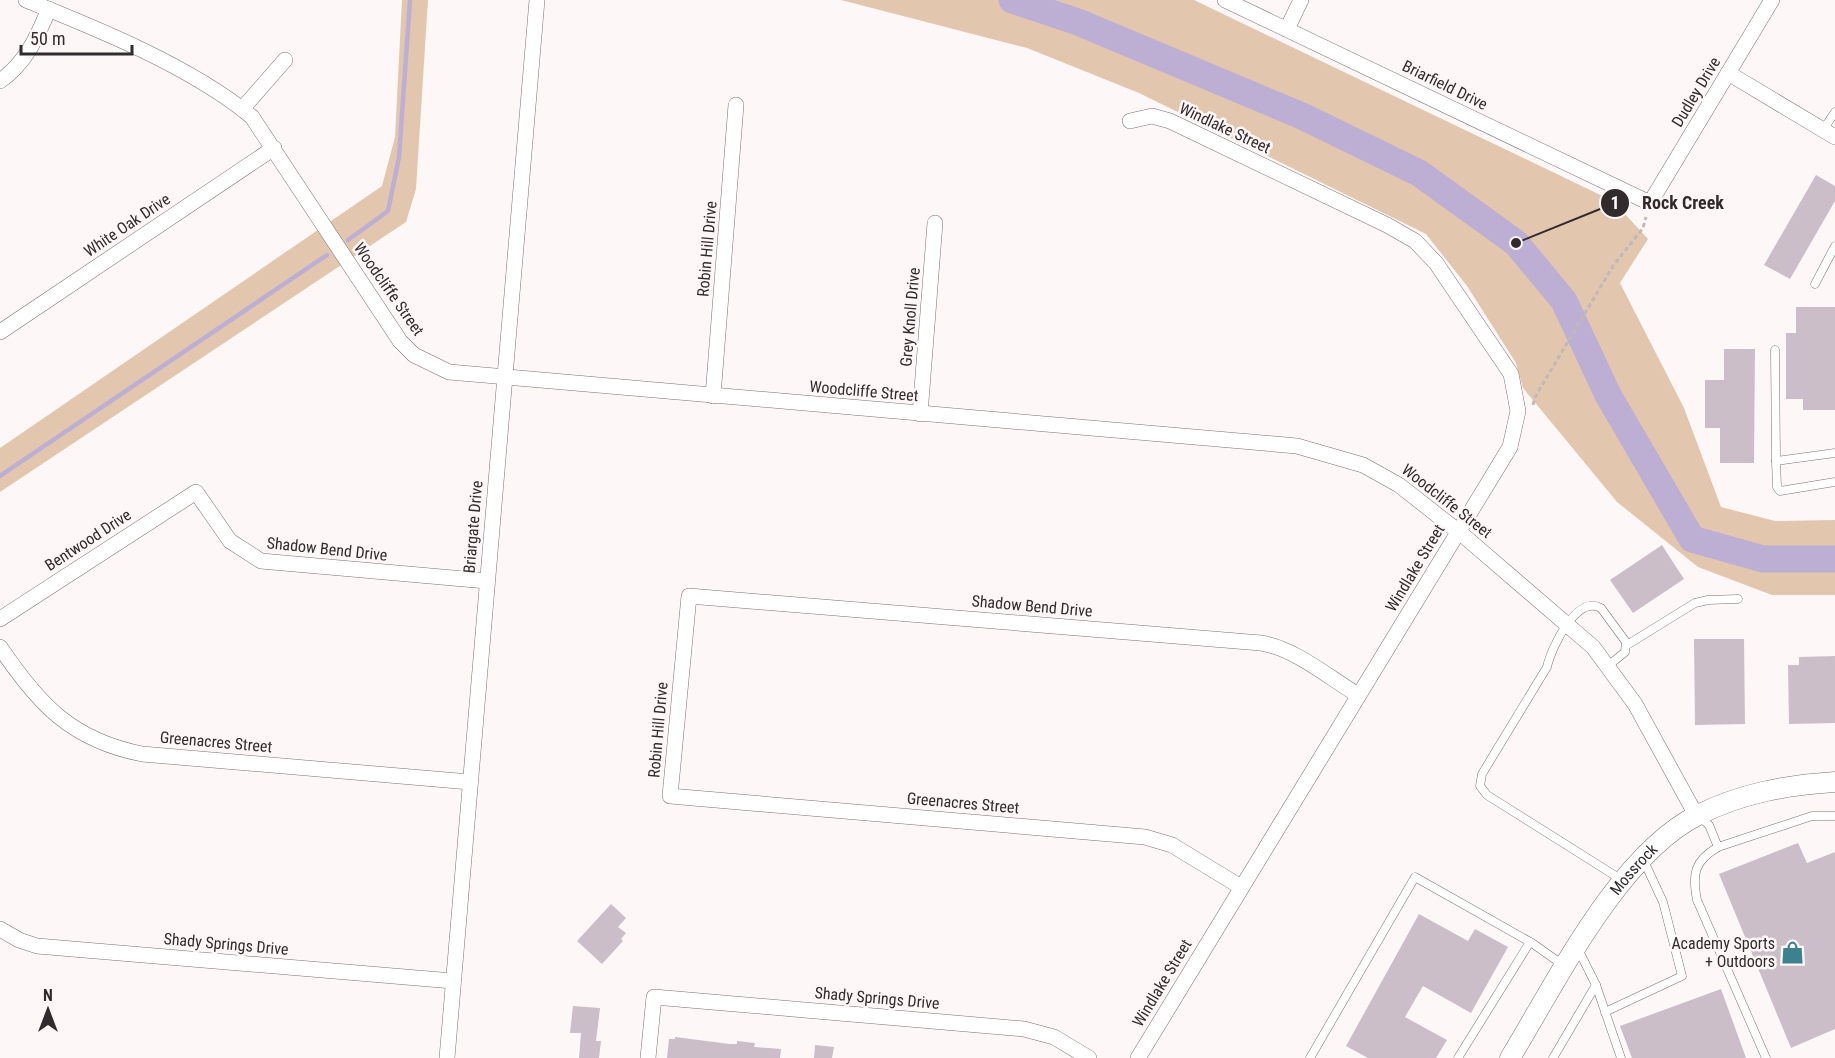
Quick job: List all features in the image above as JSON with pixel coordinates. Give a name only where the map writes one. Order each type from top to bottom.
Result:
[{"type":"street","name":"Woodcliffe Street","points":[[26,0],[121,40],[226,96],[252,117],[389,327],[414,355],[449,372],[1318,450],[1380,473],[1415,496],[1567,623],[1608,666],[1635,704],[1696,815]]},
{"type":"street","name":"Briargate Drive","points":[[447,1058],[537,0]]},
{"type":"street","name":"Briarfield Drive","points":[[1225,0],[1650,203]]},
{"type":"street","points":[[1287,29],[1301,0]]},
{"type":"street","name":"Dudley Drive","points":[[1650,203],[1772,0]]},
{"type":"street","points":[[0,81],[13,72],[31,50],[50,9]]},
{"type":"street","points":[[242,109],[285,60]]},
{"type":"street","points":[[1728,74],[1829,133]]},
{"type":"street","name":"Robin Hill Drive","points":[[713,396],[736,105]]},
{"type":"street","name":"Windlake Street","points":[[1130,121],[1152,116],[1170,121],[1388,225],[1415,242],[1436,263],[1511,374],[1516,392],[1516,430],[1510,447],[1138,1058]]},
{"type":"street","name":"White Oak Drive","points":[[0,332],[274,148]]},
{"type":"street","name":"Grey Knoll Drive","points":[[920,414],[936,223]]},
{"type":"street","name":"Shadow Bend Drive","points":[[196,492],[230,541],[261,561],[487,581]]},
{"type":"street","name":"Bentwood Drive","points":[[0,619],[196,492]]},
{"type":"street","name":"Robin Hill Drive","points":[[670,796],[689,596]]},
{"type":"street","name":"Shadow Bend Drive","points":[[689,596],[1261,643],[1274,646],[1290,654],[1358,695]]},
{"type":"street","name":"Greenacres Street","points":[[0,648],[24,683],[56,716],[87,737],[120,749],[142,754],[470,782]]},
{"type":"street","name":"Mossrock","points":[[1510,1058],[1578,948],[1623,881],[1642,858],[1696,815],[1748,794],[1801,784],[1835,782]]},
{"type":"street","name":"Greenacres Street","points":[[670,796],[1145,837],[1172,846],[1241,887]]},
{"type":"street","name":"Shady Springs Drive","points":[[0,929],[19,940],[37,946],[453,981]]},
{"type":"street","name":"Shady Springs Drive","points":[[648,1058],[654,997],[1033,1030],[1053,1036],[1089,1058]]},
{"type":"lane","points":[[1829,133],[1835,112]]},
{"type":"lane","points":[[1815,284],[1835,246]]},
{"type":"lane","points":[[1775,351],[1777,487],[1780,491],[1835,482]]},
{"type":"lane","points":[[1776,461],[1835,453]]},
{"type":"lane","points":[[1627,645],[1695,603],[1738,599]]},
{"type":"lane","points":[[1608,666],[1625,652],[1627,645],[1623,636],[1598,606],[1587,607],[1567,623],[1550,651],[1547,667],[1482,774],[1480,786],[1487,795],[1623,881]]},
{"type":"lane","points":[[1696,815],[1709,825],[1718,847]]},
{"type":"lane","points":[[1766,1058],[1698,900],[1693,878],[1705,855],[1718,847],[1812,816],[1835,816]]},
{"type":"lane","points":[[1605,1012],[1682,976],[1663,902],[1642,858]]},
{"type":"lane","points":[[1310,1058],[1415,877],[1530,942],[1566,967]]},
{"type":"lane","points":[[1458,1058],[1530,942]]},
{"type":"lane","points":[[1578,948],[1596,985],[1621,1058]]},
{"type":"lane","points":[[1553,1058],[1596,985]]},
{"type":"path","points":[[1542,385],[1613,266],[1642,228],[1650,203]]},
{"type":"shaded area","points":[[402,0],[428,0],[416,189],[406,222],[0,492],[0,448],[382,186],[395,137]]},
{"type":"shaded area","points":[[841,0],[1194,0],[1613,201],[1648,239],[1620,283],[1684,408],[1721,507],[1775,521],[1835,520],[1835,595],[1772,595],[1698,567],[1617,502],[1523,388],[1516,363],[1467,286],[1426,234],[1139,93],[1027,48]]},
{"type":"building","points":[[1816,175],[1835,186],[1835,201],[1790,279],[1764,265]]},
{"type":"building","points":[[1796,307],[1835,307],[1835,410],[1803,410],[1803,399],[1786,399],[1786,333],[1796,333]]},
{"type":"building","points":[[1724,349],[1755,349],[1754,463],[1720,463],[1720,428],[1705,428],[1705,380],[1724,380]]},
{"type":"building","points":[[1662,545],[1684,579],[1633,613],[1610,580]]},
{"type":"building","points":[[1694,639],[1744,639],[1745,724],[1695,725]]},
{"type":"building","points":[[1835,656],[1835,723],[1789,724],[1788,665],[1799,665],[1799,657]]},
{"type":"building","name":"Academy Sports + Outdoors","points":[[1798,843],[1807,863],[1835,852],[1835,1029],[1791,1048],[1719,874]]},
{"type":"building","points":[[611,904],[626,918],[618,927],[626,933],[621,939],[623,941],[602,964],[577,941]]},
{"type":"building","points":[[1419,914],[1468,941],[1475,929],[1508,947],[1471,1013],[1423,986],[1405,1017],[1447,1040],[1436,1058],[1368,1058],[1346,1046]]},
{"type":"building","points":[[1721,989],[1746,1058],[1632,1058],[1620,1026]]},
{"type":"building","points":[[573,1006],[600,1008],[596,1041],[601,1041],[599,1058],[579,1058],[581,1033],[570,1033]]},
{"type":"building","points":[[675,1037],[730,1044],[737,1044],[737,1041],[755,1043],[754,1047],[781,1049],[780,1058],[667,1058],[669,1039],[675,1039]]},
{"type":"building","points":[[815,1045],[834,1047],[832,1058],[814,1058]]},
{"type":"waterway","points":[[348,240],[388,211],[399,157],[410,0]]},
{"type":"waterway","points":[[1012,0],[1078,22],[1302,116],[1419,173],[1516,243],[1564,301],[1608,395],[1692,539],[1763,559],[1835,559]]},
{"type":"waterway","points":[[0,476],[327,255]]},
{"type":"place","name":"Rock Creek","points":[[1516,243]]},
{"type":"place","name":"Academy Sports + Outdoors","points":[[1793,952]]}]
